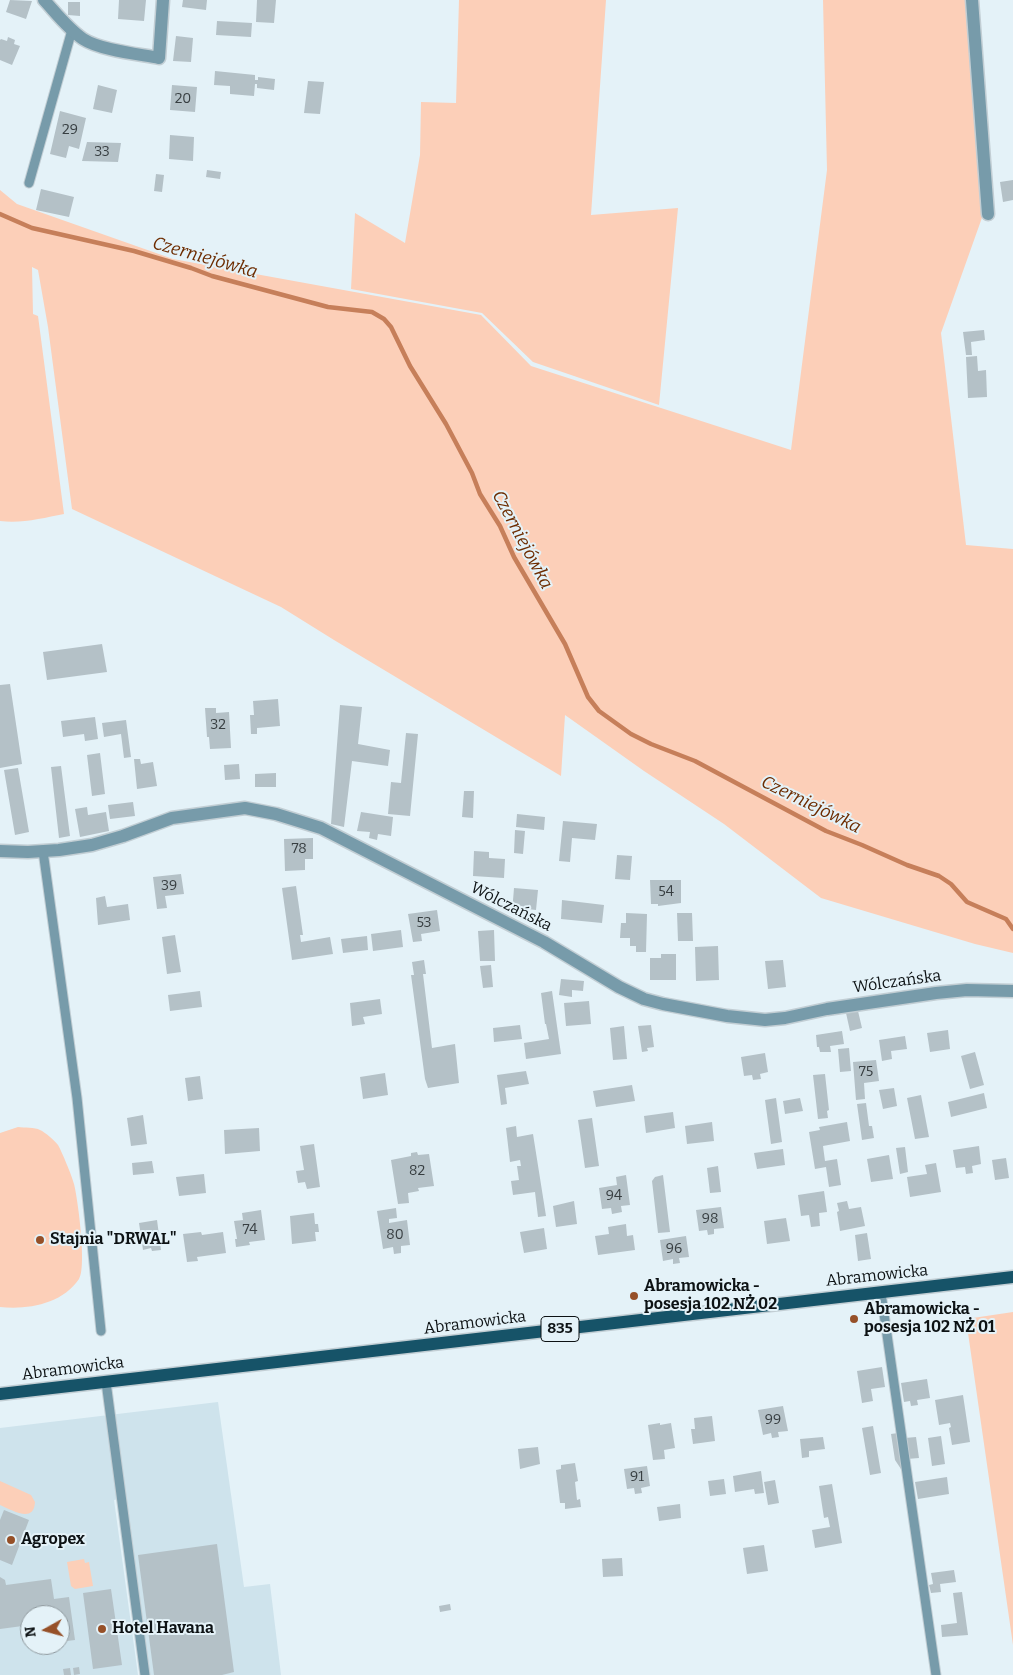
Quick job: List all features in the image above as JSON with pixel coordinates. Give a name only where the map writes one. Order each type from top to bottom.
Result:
[{"type":"main road","name":"Abramowicka","points":[[0,1394],[1013,1277]]},
{"type":"street","points":[[44,0],[72,30],[84,39],[94,44],[159,58],[163,0]]},
{"type":"street","points":[[972,0],[988,214]]},
{"type":"street","name":"Wólczańska","points":[[0,851],[59,850],[123,836],[172,818],[245,808],[276,814],[321,828],[544,942],[644,999],[662,1004],[727,1016],[765,1020],[936,993],[967,990],[1013,990]]},
{"type":"lane","points":[[29,183],[72,30]]},
{"type":"lane","points":[[43,851],[77,1098],[101,1331]]},
{"type":"lane","points":[[881,1292],[936,1675]]},
{"type":"lane","points":[[106,1382],[145,1675]]},
{"type":"shaded area","points":[[459,0],[606,0],[591,215],[678,208],[659,405],[533,362],[482,313],[351,289],[355,213],[405,243],[420,155],[421,102],[456,103]]},
{"type":"shaded area","points":[[823,0],[967,0],[984,212],[941,333],[966,545],[1013,549],[1013,953],[975,944],[821,898],[724,824],[644,771],[565,715],[561,776],[281,607],[72,509],[48,327],[38,270],[32,267],[33,314],[38,316],[64,514],[24,521],[0,521],[0,190],[17,204],[173,259],[481,315],[531,366],[791,450],[827,170]]},
{"type":"shaded area","name":"Stajnia \"DRWAL\"","points":[[18,1127],[40,1130],[58,1145],[74,1184],[81,1233],[82,1262],[79,1279],[72,1288],[54,1300],[44,1304],[11,1308],[0,1307],[0,1133]]},
{"type":"shaded area","points":[[1013,1312],[1013,1645],[966,1319]]},
{"type":"shaded area","points":[[218,1402],[244,1587],[270,1584],[281,1675],[149,1675],[126,1498],[114,1500],[138,1675],[0,1675],[0,1428]]},
{"type":"shaded area","points":[[0,1481],[31,1495],[35,1502],[34,1509],[27,1514],[22,1514],[0,1505]]},
{"type":"shaded area","points":[[84,1559],[85,1563],[89,1562],[93,1586],[75,1589],[71,1586],[67,1562]]},
{"type":"building","points":[[10,0],[32,1],[26,19],[6,12]]},
{"type":"building","points":[[119,0],[146,0],[144,21],[118,19]]},
{"type":"building","points":[[183,0],[207,0],[206,10],[182,7]]},
{"type":"building","points":[[257,0],[276,0],[274,23],[256,22]]},
{"type":"building","points":[[68,2],[80,2],[80,16],[68,15]]},
{"type":"building","points":[[217,21],[252,23],[251,37],[216,35]]},
{"type":"building","points":[[176,36],[193,38],[191,62],[173,61]]},
{"type":"building","points":[[8,37],[15,40],[14,44],[20,46],[12,65],[0,60],[0,40],[7,41]]},
{"type":"building","points":[[215,71],[255,75],[255,80],[258,80],[258,77],[275,79],[274,90],[257,88],[257,84],[255,84],[254,96],[230,94],[230,86],[214,85]]},
{"type":"building","points":[[308,81],[324,82],[320,114],[304,113]]},
{"type":"building","points":[[98,85],[117,90],[112,113],[93,109]]},
{"type":"building","points":[[172,85],[197,87],[195,112],[170,110]]},
{"type":"building","points":[[60,111],[86,118],[79,149],[69,146],[66,158],[50,154]]},
{"type":"building","points":[[170,135],[194,137],[193,161],[169,159]]},
{"type":"building","points":[[87,142],[121,143],[118,162],[82,161]]},
{"type":"building","points":[[207,170],[221,172],[220,179],[206,177]]},
{"type":"building","points":[[156,174],[164,175],[162,192],[154,191]]},
{"type":"building","points":[[1013,180],[1013,200],[1003,202],[1000,182]]},
{"type":"building","points":[[41,189],[74,197],[69,217],[36,210]]},
{"type":"building","points":[[984,330],[985,340],[971,342],[972,355],[966,355],[963,332]]},
{"type":"building","points":[[977,356],[978,371],[986,370],[987,397],[968,398],[966,357]]},
{"type":"building","points":[[102,644],[107,672],[47,680],[43,652]]},
{"type":"building","points":[[10,684],[22,764],[0,768],[0,685]]},
{"type":"building","points":[[278,699],[280,726],[257,728],[257,734],[251,734],[250,715],[254,715],[253,701]]},
{"type":"building","points":[[340,705],[362,707],[358,744],[390,750],[388,766],[352,761],[344,827],[331,824]]},
{"type":"building","points":[[205,708],[216,708],[216,713],[229,712],[231,748],[210,749],[209,737],[207,737]]},
{"type":"building","points":[[95,717],[98,739],[85,741],[84,734],[63,737],[61,721]]},
{"type":"building","points":[[126,720],[131,757],[124,758],[121,734],[104,737],[102,723]]},
{"type":"building","points":[[406,733],[418,734],[410,816],[388,814],[391,782],[401,783]]},
{"type":"building","points":[[100,753],[105,794],[92,796],[87,755]]},
{"type":"building","points":[[134,759],[140,759],[141,764],[153,762],[157,786],[137,789]]},
{"type":"building","points":[[239,764],[240,779],[225,780],[224,765]]},
{"type":"building","points":[[61,766],[70,836],[59,838],[51,767]]},
{"type":"building","points":[[18,768],[29,832],[15,835],[4,770]]},
{"type":"building","points":[[276,773],[276,787],[255,787],[255,774]]},
{"type":"building","points":[[464,791],[474,791],[473,818],[462,817]]},
{"type":"building","points":[[133,802],[135,816],[110,819],[108,805]]},
{"type":"building","points":[[87,807],[88,815],[106,812],[109,831],[80,837],[75,809]]},
{"type":"building","points":[[361,812],[393,817],[391,836],[378,834],[377,840],[369,838],[370,832],[357,831]]},
{"type":"building","points":[[517,814],[545,817],[544,830],[516,827]]},
{"type":"building","points":[[563,821],[597,824],[595,840],[572,838],[570,862],[559,861]]},
{"type":"building","points":[[515,830],[525,831],[523,854],[514,853]]},
{"type":"building","points":[[313,838],[313,859],[305,859],[305,870],[285,871],[284,839]]},
{"type":"building","points":[[474,851],[489,852],[489,858],[505,859],[504,878],[473,876]]},
{"type":"building","points":[[617,855],[632,856],[630,880],[615,879]]},
{"type":"building","points":[[181,874],[184,894],[165,896],[167,908],[157,909],[153,877]]},
{"type":"building","points":[[650,880],[681,880],[681,903],[658,906],[658,904],[651,904]]},
{"type":"building","points":[[296,886],[303,935],[300,935],[301,942],[330,937],[333,954],[292,960],[282,888]]},
{"type":"building","points":[[514,888],[538,890],[536,910],[519,908],[519,914],[512,913]]},
{"type":"building","points":[[105,896],[107,907],[128,904],[130,920],[98,925],[96,898]]},
{"type":"building","points":[[562,900],[604,905],[602,923],[561,919]]},
{"type":"building","points":[[437,910],[440,931],[421,934],[422,941],[413,942],[408,914]]},
{"type":"building","points":[[626,913],[647,914],[646,952],[636,952],[636,946],[630,946],[630,938],[620,938],[621,923],[626,923]]},
{"type":"building","points":[[677,913],[692,913],[693,941],[678,941]]},
{"type":"building","points":[[401,930],[403,947],[373,951],[371,934]]},
{"type":"building","points":[[494,930],[495,961],[480,961],[478,931]]},
{"type":"building","points":[[175,935],[181,972],[167,974],[162,937]]},
{"type":"building","points":[[367,936],[368,950],[343,953],[341,939]]},
{"type":"building","points":[[718,946],[719,980],[696,981],[695,947]]},
{"type":"building","points":[[661,954],[676,954],[676,980],[650,980],[650,958],[661,958]]},
{"type":"building","points":[[424,960],[426,974],[423,974],[432,1048],[455,1044],[459,1083],[428,1088],[425,1079],[411,975],[414,975],[412,962]]},
{"type":"building","points":[[783,960],[786,987],[768,989],[765,961]]},
{"type":"building","points":[[491,965],[493,987],[483,988],[480,966]]},
{"type":"building","points":[[561,979],[584,981],[583,991],[572,990],[572,997],[559,995]]},
{"type":"building","points":[[200,991],[202,1007],[170,1011],[168,995]]},
{"type":"building","points":[[552,991],[561,1054],[526,1059],[524,1043],[549,1039],[541,993]]},
{"type":"building","points":[[380,999],[382,1014],[363,1017],[365,1024],[352,1026],[350,1003]]},
{"type":"building","points":[[589,1001],[591,1024],[566,1026],[564,1003]]},
{"type":"building","points":[[858,1011],[862,1028],[850,1031],[846,1013]]},
{"type":"building","points":[[520,1025],[522,1039],[494,1042],[493,1028]]},
{"type":"building","points":[[651,1025],[654,1047],[647,1048],[648,1051],[642,1052],[638,1026]]},
{"type":"building","points":[[624,1026],[627,1059],[613,1060],[610,1028]]},
{"type":"building","points":[[948,1030],[950,1049],[930,1052],[927,1033]]},
{"type":"building","points":[[842,1031],[844,1044],[830,1046],[831,1052],[820,1052],[819,1047],[817,1047],[816,1035]]},
{"type":"building","points":[[905,1036],[907,1049],[891,1051],[892,1059],[882,1061],[879,1040]]},
{"type":"building","points":[[849,1048],[851,1071],[840,1072],[838,1049]]},
{"type":"building","points":[[975,1052],[984,1085],[970,1089],[961,1056]]},
{"type":"building","points":[[765,1053],[768,1072],[760,1074],[761,1079],[753,1080],[752,1075],[744,1076],[741,1057]]},
{"type":"building","points":[[876,1060],[879,1081],[864,1083],[865,1099],[856,1100],[853,1062]]},
{"type":"building","points":[[526,1071],[529,1084],[505,1088],[507,1104],[501,1105],[497,1075]]},
{"type":"building","points":[[385,1073],[388,1095],[363,1099],[360,1077]]},
{"type":"building","points":[[825,1074],[829,1110],[827,1111],[828,1118],[818,1119],[813,1075]]},
{"type":"building","points":[[200,1076],[203,1099],[188,1101],[185,1078]]},
{"type":"building","points":[[632,1085],[635,1101],[596,1107],[593,1091]]},
{"type":"building","points":[[894,1088],[897,1106],[883,1109],[879,1090]]},
{"type":"building","points":[[984,1093],[987,1108],[951,1117],[948,1102]]},
{"type":"building","points":[[921,1095],[929,1137],[915,1139],[907,1098]]},
{"type":"building","points":[[776,1098],[782,1142],[771,1144],[765,1100]]},
{"type":"building","points":[[800,1098],[803,1111],[785,1114],[783,1101]]},
{"type":"building","points":[[866,1103],[869,1126],[872,1126],[874,1138],[862,1140],[857,1104]]},
{"type":"building","points":[[673,1112],[675,1128],[646,1133],[644,1116]]},
{"type":"building","points":[[143,1115],[147,1144],[131,1146],[127,1118]]},
{"type":"building","points":[[592,1118],[599,1166],[585,1168],[578,1120]]},
{"type":"building","points":[[712,1122],[714,1141],[687,1144],[685,1126]]},
{"type":"building","points":[[847,1122],[850,1141],[823,1146],[825,1161],[837,1159],[841,1185],[829,1187],[826,1167],[815,1169],[809,1132],[820,1130],[819,1127]]},
{"type":"building","points":[[516,1126],[517,1137],[533,1134],[546,1216],[538,1217],[535,1192],[513,1195],[511,1181],[519,1180],[517,1166],[521,1166],[520,1160],[510,1162],[506,1128]]},
{"type":"building","points":[[259,1128],[260,1151],[225,1154],[224,1130]]},
{"type":"building","points":[[314,1144],[320,1187],[307,1189],[305,1182],[298,1183],[296,1171],[304,1170],[300,1146]]},
{"type":"building","points":[[979,1146],[981,1164],[972,1166],[973,1173],[966,1174],[965,1167],[956,1168],[953,1150]]},
{"type":"building","points":[[905,1147],[908,1172],[900,1174],[896,1148]]},
{"type":"building","points":[[783,1149],[785,1165],[757,1169],[754,1153]]},
{"type":"building","points":[[417,1152],[418,1155],[429,1154],[434,1186],[418,1188],[419,1191],[408,1193],[409,1203],[398,1204],[391,1160],[411,1156],[411,1153]]},
{"type":"building","points":[[889,1155],[893,1179],[871,1182],[867,1159]]},
{"type":"building","points":[[1006,1158],[1009,1178],[995,1180],[992,1160]]},
{"type":"building","points":[[152,1161],[154,1173],[133,1175],[132,1163]]},
{"type":"building","points":[[936,1163],[941,1192],[910,1197],[907,1177],[927,1174],[925,1165]]},
{"type":"building","points":[[718,1166],[721,1192],[710,1193],[707,1168]]},
{"type":"building","points":[[204,1174],[206,1193],[179,1196],[176,1177]]},
{"type":"building","points":[[626,1175],[630,1205],[621,1206],[622,1212],[612,1214],[611,1208],[602,1209],[599,1188],[617,1185],[616,1177]]},
{"type":"building","points":[[663,1175],[670,1232],[658,1233],[652,1181],[655,1177]]},
{"type":"building","points":[[824,1191],[827,1212],[819,1213],[820,1226],[811,1227],[809,1215],[801,1216],[798,1195]]},
{"type":"building","points":[[574,1201],[577,1224],[556,1227],[553,1206]]},
{"type":"building","points":[[847,1201],[849,1209],[861,1207],[865,1226],[840,1231],[837,1203]]},
{"type":"building","points":[[721,1207],[724,1228],[714,1229],[714,1234],[708,1235],[707,1230],[699,1231],[696,1210]]},
{"type":"building","points":[[396,1208],[397,1218],[389,1219],[389,1223],[407,1220],[410,1245],[401,1246],[401,1253],[394,1254],[393,1247],[383,1249],[377,1211]]},
{"type":"building","points":[[261,1210],[265,1240],[249,1242],[250,1245],[236,1247],[235,1239],[237,1239],[234,1221],[243,1220],[242,1213]]},
{"type":"building","points":[[314,1213],[315,1224],[318,1224],[319,1232],[315,1232],[316,1241],[292,1244],[290,1216]]},
{"type":"building","points":[[786,1218],[790,1241],[767,1244],[764,1221]]},
{"type":"building","points":[[157,1220],[161,1250],[152,1251],[151,1248],[143,1250],[139,1223]]},
{"type":"building","points":[[626,1224],[627,1236],[633,1235],[635,1250],[598,1255],[595,1236],[609,1234],[608,1227]]},
{"type":"building","points":[[544,1228],[547,1249],[524,1253],[520,1232]]},
{"type":"building","points":[[201,1232],[202,1235],[223,1232],[226,1253],[197,1257],[198,1261],[187,1262],[183,1234]]},
{"type":"building","points":[[867,1233],[871,1259],[858,1261],[855,1235]]},
{"type":"building","points":[[686,1236],[689,1257],[679,1258],[680,1263],[673,1264],[673,1259],[663,1261],[660,1240]]},
{"type":"building","points":[[882,1367],[885,1387],[871,1389],[873,1401],[862,1403],[857,1371]]},
{"type":"building","points":[[927,1379],[930,1398],[917,1400],[918,1405],[911,1406],[910,1401],[904,1402],[901,1383]]},
{"type":"building","points":[[963,1395],[970,1442],[952,1445],[950,1423],[939,1425],[935,1400]]},
{"type":"building","points":[[783,1406],[788,1431],[778,1432],[779,1437],[772,1438],[771,1433],[763,1435],[758,1410]]},
{"type":"building","points":[[712,1416],[715,1441],[693,1444],[691,1429],[695,1429],[694,1418]]},
{"type":"building","points":[[660,1423],[660,1425],[671,1423],[675,1448],[664,1450],[665,1459],[653,1460],[648,1425]]},
{"type":"building","points":[[873,1426],[881,1473],[870,1475],[862,1428]]},
{"type":"building","points":[[898,1433],[903,1469],[895,1460],[891,1434]]},
{"type":"building","points":[[941,1436],[945,1464],[932,1466],[928,1438]]},
{"type":"building","points":[[823,1437],[825,1449],[809,1451],[809,1457],[802,1458],[800,1439]]},
{"type":"building","points":[[916,1437],[919,1458],[907,1459],[905,1438]]},
{"type":"building","points":[[538,1447],[540,1464],[520,1469],[518,1449]]},
{"type":"building","points":[[575,1463],[578,1481],[575,1482],[577,1500],[580,1499],[581,1507],[565,1509],[565,1503],[560,1503],[556,1470],[561,1469],[561,1465]]},
{"type":"building","points":[[647,1466],[650,1486],[641,1488],[642,1493],[635,1494],[634,1488],[627,1489],[624,1469]]},
{"type":"building","points":[[761,1471],[764,1493],[755,1494],[754,1489],[735,1492],[733,1476]]},
{"type":"building","points":[[947,1477],[949,1494],[918,1499],[915,1482]]},
{"type":"building","points":[[724,1479],[726,1494],[710,1496],[708,1481]]},
{"type":"building","points":[[775,1480],[779,1503],[768,1505],[764,1482]]},
{"type":"building","points":[[832,1484],[842,1543],[815,1548],[812,1530],[830,1527],[828,1517],[824,1518],[819,1486]]},
{"type":"building","points":[[680,1504],[681,1518],[659,1521],[657,1507]]},
{"type":"building","name":"Agropex","points":[[4,1510],[29,1520],[12,1565],[0,1560],[0,1520]]},
{"type":"building","points":[[217,1544],[234,1672],[222,1675],[154,1675],[138,1555]]},
{"type":"building","points":[[764,1545],[768,1571],[747,1574],[743,1548]]},
{"type":"building","points":[[622,1558],[623,1576],[603,1577],[602,1559]]},
{"type":"building","points":[[954,1570],[956,1582],[940,1584],[941,1592],[931,1593],[929,1585],[933,1584],[931,1573]]},
{"type":"building","points":[[0,1577],[5,1580],[6,1585],[51,1579],[54,1599],[69,1597],[75,1640],[70,1641],[70,1605],[20,1605],[20,1626],[0,1629]]},
{"type":"building","name":"Hotel Havana","points":[[111,1589],[122,1665],[93,1669],[83,1593]]},
{"type":"building","points":[[962,1592],[968,1635],[942,1637],[941,1625],[957,1623],[953,1593]]},
{"type":"building","points":[[450,1604],[451,1610],[440,1612],[439,1606]]},
{"type":"building","points":[[79,1667],[80,1674],[74,1675],[73,1668]]},
{"type":"building","points":[[70,1668],[71,1675],[64,1675],[63,1669]]},
{"type":"waterway","name":"Czerniejówka","points":[[0,214],[32,228],[134,251],[212,276],[328,307],[372,312],[384,319],[391,327],[410,366],[446,424],[472,473],[480,494],[500,526],[514,557],[565,644],[588,697],[599,711],[631,734],[695,761],[826,831],[907,865],[939,876],[951,884],[967,902],[1006,919],[1013,929]]},
{"type":"place","name":"Stajnia \"DRWAL\"","points":[[40,1240]]},
{"type":"place","name":"Abramowicka - posesja 102 NŻ 02","points":[[634,1296]]},
{"type":"place","name":"Abramowicka - posesja 102 NŻ 01","points":[[854,1319]]},
{"type":"place","name":"Agropex","points":[[11,1540]]},
{"type":"place","name":"Hotel Havana","points":[[102,1629]]}]
